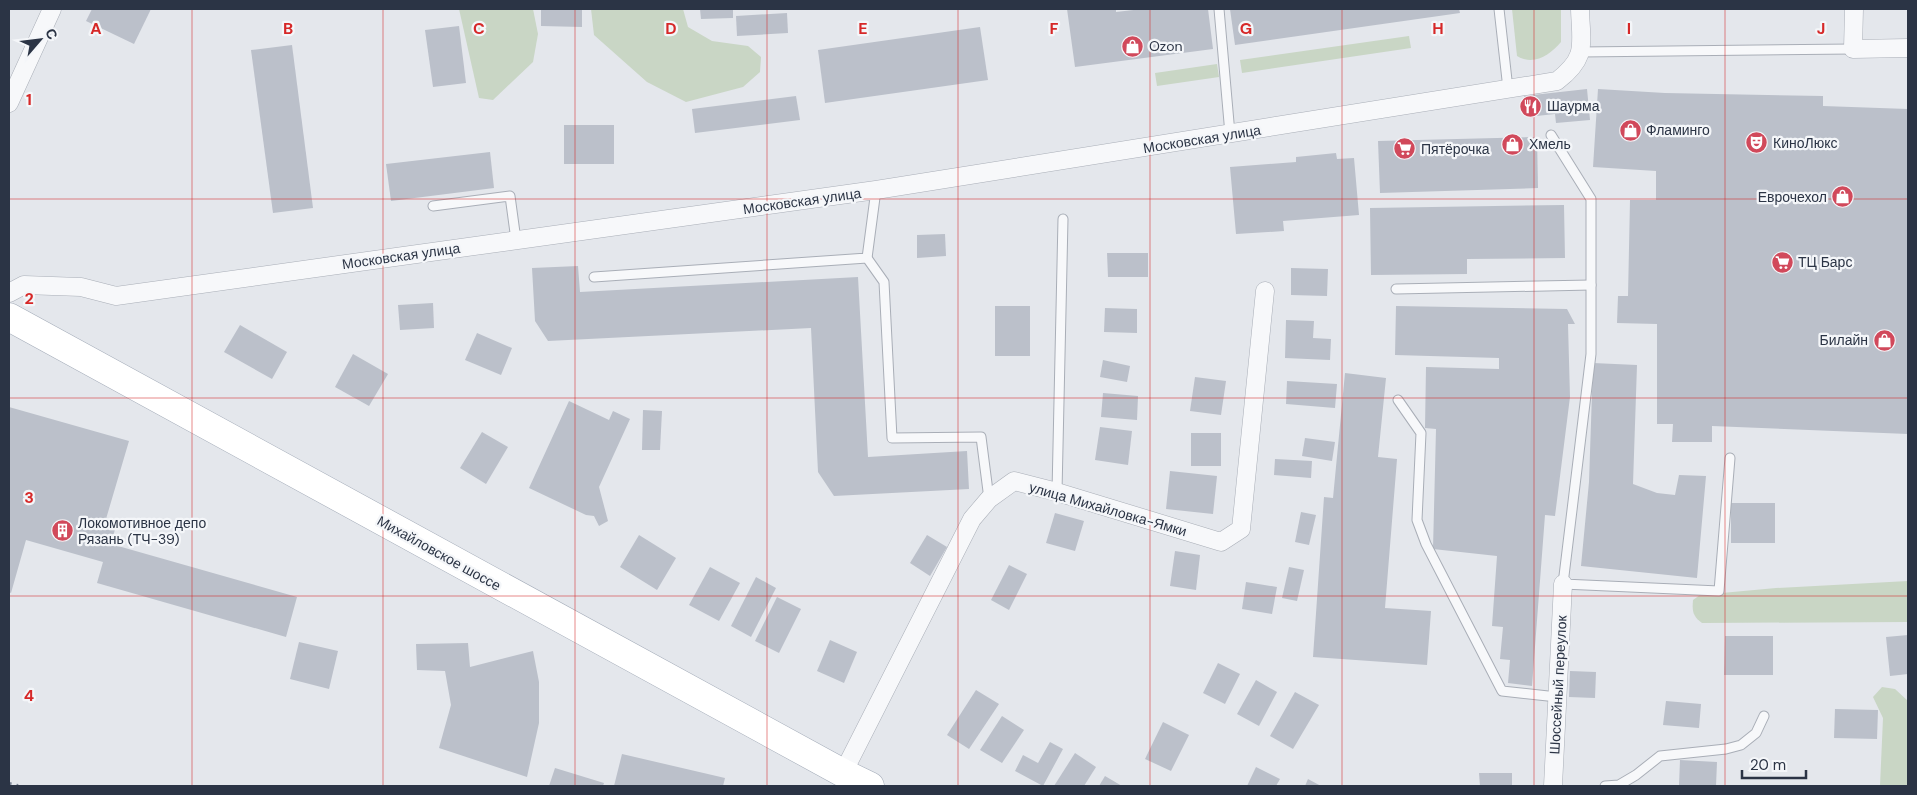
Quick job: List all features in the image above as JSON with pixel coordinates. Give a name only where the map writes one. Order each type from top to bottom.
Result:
[{"type":"main road","name":"Михайловское шоссе","points":[[9,317],[870,786]]},
{"type":"street","points":[[9,103],[52,9]]},
{"type":"street","points":[[1580,9],[1581,52]]},
{"type":"street","points":[[1854,9],[1854,49],[1908,48]]},
{"type":"street","name":"Московская улица","points":[[9,293],[24,285],[81,287],[116,296],[876,190],[1557,81],[1570,70],[1581,52]]},
{"type":"street","name":"улица Михайловка-Ямки","points":[[843,773],[972,519],[988,499],[1014,481],[1057,492],[1221,542],[1241,529],[1266,291]]},
{"type":"street","name":"Шоссейный переулок","points":[[1553,786],[1563,584]]},
{"type":"lane","points":[[1219,9],[1230,134]]},
{"type":"lane","points":[[1499,9],[1508,89]]},
{"type":"lane","points":[[1581,52],[1854,49]]},
{"type":"lane","points":[[1551,135],[1591,199],[1591,354],[1563,584],[1719,591],[1730,458]]},
{"type":"lane","points":[[876,190],[867,258],[884,282],[892,438],[981,437],[988,499]]},
{"type":"lane","points":[[433,206],[510,196],[516,240]]},
{"type":"lane","points":[[1057,492],[1063,219]]},
{"type":"lane","points":[[594,276],[867,258]]},
{"type":"lane","points":[[1396,289],[1591,286]]},
{"type":"lane","points":[[1398,400],[1421,433],[1417,520],[1426,544],[1502,691],[1557,697]]},
{"type":"lane","points":[[1605,786],[1620,784],[1636,776],[1660,756],[1726,749],[1741,745],[1756,733],[1764,716]]},
{"type":"green space","points":[[459,9],[533,9],[538,34],[533,62],[493,100],[479,98]]},
{"type":"green space","points":[[591,9],[683,9],[688,27],[712,41],[748,46],[761,57],[760,72],[743,87],[686,102],[647,82],[594,35]]},
{"type":"green space","points":[[1512,9],[1561,9],[1561,42],[1541,58],[1530,60],[1517,56]]},
{"type":"green space","points":[[1409,36],[1411,48],[1242,73],[1240,60]]},
{"type":"green space","points":[[1217,64],[1219,77],[1157,86],[1155,73]]},
{"type":"green space","points":[[1908,581],[1908,622],[1702,623],[1693,611],[1693,600],[1700,595],[1776,588]]},
{"type":"green space","points":[[1882,687],[1895,689],[1908,701],[1908,786],[1880,786],[1883,718],[1873,697]]},
{"type":"building","points":[[92,9],[151,9],[134,44],[86,21]]},
{"type":"building","points":[[541,9],[582,9],[582,27],[541,26]]},
{"type":"building","points":[[700,9],[733,9],[733,18],[701,19]]},
{"type":"building","points":[[1067,9],[1116,9],[1116,12],[1142,9],[1208,9],[1213,49],[1075,67]]},
{"type":"building","points":[[1230,9],[1459,9],[1460,13],[1235,45]]},
{"type":"building","points":[[787,13],[788,33],[737,36],[736,16]]},
{"type":"building","points":[[459,26],[466,83],[433,87],[425,30]]},
{"type":"building","points":[[980,27],[988,80],[825,103],[818,50]]},
{"type":"building","points":[[292,45],[313,208],[273,213],[251,50]]},
{"type":"building","points":[[1587,89],[1590,120],[1556,123],[1555,114],[1527,117],[1524,96]]},
{"type":"building","name":"ТЦ Барс","points":[[1598,89],[1665,93],[1823,96],[1823,106],[1908,109],[1908,434],[1712,426],[1712,442],[1672,442],[1673,424],[1657,424],[1657,324],[1617,323],[1618,296],[1628,296],[1630,200],[1656,200],[1656,171],[1593,167]]},
{"type":"building","points":[[796,96],[800,120],[695,133],[692,109]]},
{"type":"building","points":[[564,125],[614,125],[614,164],[564,164]]},
{"type":"building","points":[[1537,137],[1538,188],[1380,193],[1378,141]]},
{"type":"building","points":[[490,152],[494,188],[391,201],[386,164]]},
{"type":"building","points":[[1336,153],[1337,159],[1354,158],[1359,215],[1283,221],[1284,231],[1236,234],[1230,167],[1296,162],[1296,157]]},
{"type":"building","points":[[1564,205],[1565,258],[1467,259],[1467,274],[1371,275],[1370,208]]},
{"type":"building","points":[[945,234],[946,256],[917,258],[917,235]]},
{"type":"building","points":[[1107,253],[1148,253],[1148,277],[1108,277]]},
{"type":"building","points":[[578,266],[580,292],[858,277],[868,457],[967,451],[969,489],[834,496],[818,472],[811,328],[548,341],[535,321],[532,268]]},
{"type":"building","points":[[1291,268],[1328,269],[1327,296],[1291,295]]},
{"type":"building","points":[[433,303],[434,328],[400,330],[398,305]]},
{"type":"building","points":[[995,306],[1030,306],[1030,356],[995,356]]},
{"type":"building","points":[[1396,306],[1567,309],[1575,324],[1568,324],[1570,397],[1555,516],[1545,515],[1532,686],[1508,683],[1510,660],[1500,659],[1503,627],[1492,626],[1497,556],[1433,549],[1436,429],[1425,428],[1426,367],[1499,369],[1499,358],[1395,355]]},
{"type":"building","points":[[1105,308],[1137,309],[1137,333],[1104,332]]},
{"type":"building","points":[[1286,320],[1314,321],[1313,338],[1331,339],[1330,360],[1285,358]]},
{"type":"building","points":[[240,325],[287,352],[272,379],[224,352]]},
{"type":"building","points":[[477,333],[512,348],[501,375],[465,360]]},
{"type":"building","points":[[353,354],[388,374],[369,406],[335,387]]},
{"type":"building","points":[[1103,360],[1130,366],[1127,382],[1100,377]]},
{"type":"building","points":[[1593,363],[1637,365],[1633,484],[1657,493],[1675,495],[1679,475],[1706,476],[1697,578],[1581,566],[1589,482]]},
{"type":"building","points":[[1345,373],[1386,378],[1378,457],[1397,459],[1385,608],[1431,611],[1427,665],[1313,657],[1324,497],[1333,498]]},
{"type":"building","points":[[1195,377],[1226,381],[1221,415],[1190,411]]},
{"type":"building","points":[[1287,381],[1337,384],[1335,408],[1286,404]]},
{"type":"building","points":[[1103,393],[1138,396],[1137,420],[1101,417]]},
{"type":"building","points":[[569,401],[609,420],[613,411],[630,419],[599,487],[608,521],[599,526],[594,516],[586,515],[529,488]]},
{"type":"building","name":"Локомотивное депо Рязань (ТЧ-39)","points":[[9,407],[129,441],[106,519],[117,522],[111,544],[297,597],[286,637],[97,583],[103,562],[26,540],[11,593],[9,592]]},
{"type":"building","points":[[643,410],[662,411],[660,450],[642,450]]},
{"type":"building","points":[[1100,427],[1132,431],[1128,465],[1095,460]]},
{"type":"building","points":[[482,432],[508,447],[486,484],[460,468]]},
{"type":"building","points":[[1191,433],[1221,433],[1221,466],[1191,466]]},
{"type":"building","points":[[1305,438],[1335,442],[1332,461],[1302,456]]},
{"type":"building","points":[[1275,459],[1312,461],[1311,478],[1274,475]]},
{"type":"building","points":[[1170,471],[1217,476],[1213,514],[1166,509]]},
{"type":"building","points":[[1731,503],[1775,503],[1775,543],[1731,543]]},
{"type":"building","points":[[1301,512],[1316,515],[1309,545],[1295,542]]},
{"type":"building","points":[[1055,513],[1084,521],[1075,551],[1046,543]]},
{"type":"building","points":[[639,535],[676,558],[657,590],[620,567]]},
{"type":"building","points":[[927,535],[947,547],[930,576],[910,563]]},
{"type":"building","points":[[1175,551],[1200,555],[1196,590],[1170,586]]},
{"type":"building","points":[[1009,565],[1027,574],[1009,610],[991,600]]},
{"type":"building","points":[[710,567],[740,583],[719,621],[689,605]]},
{"type":"building","points":[[1289,567],[1304,570],[1297,601],[1282,598]]},
{"type":"building","points":[[756,577],[776,588],[751,637],[731,626]]},
{"type":"building","points":[[1246,582],[1277,587],[1272,614],[1242,609]]},
{"type":"building","points":[[777,597],[801,609],[779,653],[755,641]]},
{"type":"building","points":[[1908,635],[1908,674],[1890,676],[1886,637]]},
{"type":"building","points":[[1725,636],[1773,636],[1773,675],[1724,675]]},
{"type":"building","points":[[830,640],[857,652],[844,683],[817,671]]},
{"type":"building","points":[[299,642],[338,651],[329,689],[290,679]]},
{"type":"building","points":[[468,643],[470,667],[533,651],[539,682],[539,723],[527,777],[439,748],[451,705],[445,671],[417,670],[416,644]]},
{"type":"building","points":[[1218,663],[1240,674],[1225,704],[1203,693]]},
{"type":"building","points":[[1570,671],[1596,672],[1595,698],[1569,697]]},
{"type":"building","points":[[1256,680],[1277,692],[1259,726],[1237,714]]},
{"type":"building","points":[[976,690],[999,704],[969,749],[947,735]]},
{"type":"building","points":[[1295,692],[1319,705],[1293,749],[1270,736]]},
{"type":"building","points":[[1666,701],[1701,704],[1699,728],[1663,725]]},
{"type":"building","points":[[1835,709],[1878,710],[1877,739],[1834,738]]},
{"type":"building","points":[[1002,716],[1024,730],[1002,763],[980,750]]},
{"type":"building","points":[[1163,722],[1189,735],[1171,771],[1145,759]]},
{"type":"building","points":[[1050,742],[1063,749],[1043,786],[1015,771],[1023,755],[1038,763]]},
{"type":"building","points":[[1075,753],[1096,767],[1084,786],[1054,786]]},
{"type":"building","points":[[622,754],[725,778],[723,786],[614,786]]},
{"type":"building","points":[[1680,760],[1717,762],[1716,786],[1679,786]]},
{"type":"building","points":[[1256,767],[1280,779],[1276,786],[1247,786]]},
{"type":"building","points":[[555,768],[604,783],[603,786],[549,786]]},
{"type":"building","points":[[1479,773],[1512,773],[1512,786],[1480,786]]},
{"type":"building","points":[[1105,776],[1122,786],[1099,786]]},
{"type":"building","points":[[1308,779],[1321,786],[1305,786]]},
{"type":"railway","points":[[9,784],[18,786]]},
{"type":"place","name":"Ozon","points":[[1133,46]]},
{"type":"place","name":"Шаурма","points":[[1531,106]]},
{"type":"place","name":"Фламинго","points":[[1630,130]]},
{"type":"place","name":"КиноЛюкс","points":[[1757,143]]},
{"type":"place","name":"Хмель","points":[[1513,144]]},
{"type":"place","name":"Пятёрочка","points":[[1405,149]]},
{"type":"place","name":"Еврочехол","points":[[1843,197]]},
{"type":"place","name":"ТЦ Барс","points":[[1782,262]]},
{"type":"place","name":"Билайн","points":[[1884,340]]},
{"type":"place","name":"Локомотивное депо Рязань (ТЧ-39)","points":[[62,531]]}]
